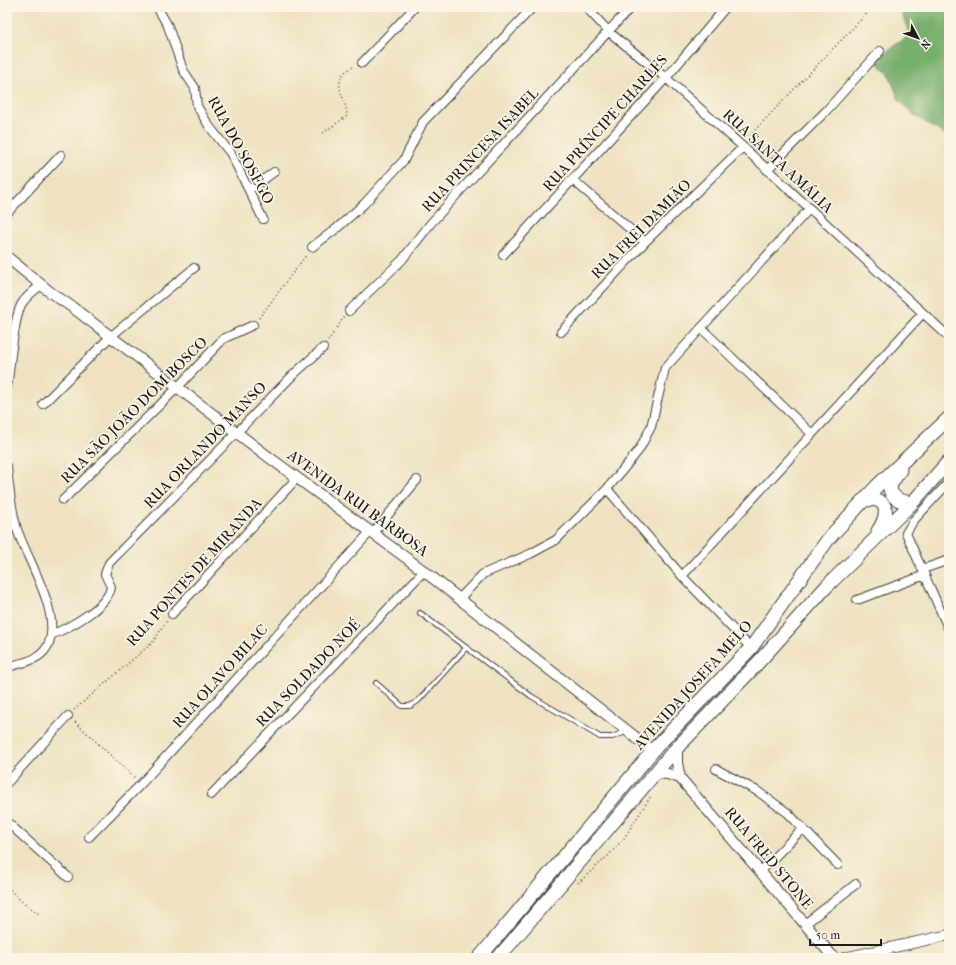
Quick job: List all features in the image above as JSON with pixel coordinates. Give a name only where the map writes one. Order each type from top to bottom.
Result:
[{"type":"main road","name":"AVENIDA JOSEFA MELO","points":[[479,958],[653,751],[751,648],[829,538],[862,501],[949,418]]},
{"type":"main road","points":[[912,453],[891,484],[890,490],[896,499],[913,502]]},
{"type":"main road","name":"AVENIDA JOSEFA MELO","points":[[498,958],[654,773],[827,586],[913,502],[936,486],[949,461]]},
{"type":"main road","points":[[862,501],[868,499],[879,501],[885,507],[886,513],[883,523],[866,547]]},
{"type":"street","name":"RUA DO SOSEGO","points":[[157,7],[168,26],[183,70],[194,88],[197,106],[209,126],[231,154],[263,218]]},
{"type":"street","points":[[362,63],[415,7]]},
{"type":"street","points":[[312,247],[336,229],[358,209],[404,160],[423,122],[533,7]]},
{"type":"street","name":"RUA SANTA AMÁLIA","points":[[586,7],[609,32],[666,78],[949,336]]},
{"type":"street","name":"RUA PRINCESA ISABEL","points":[[348,311],[402,260],[431,223],[631,7]]},
{"type":"street","name":"RUA PRÍNCIPE CHARLES","points":[[503,255],[666,78],[726,7]]},
{"type":"street","points":[[767,170],[826,111],[880,51]]},
{"type":"street","name":"RUA FREI DAMIÃO","points":[[561,332],[645,242],[743,147]]},
{"type":"street","points":[[7,213],[61,155]]},
{"type":"street","points":[[249,190],[274,172]]},
{"type":"street","points":[[573,180],[645,242]]},
{"type":"street","points":[[460,598],[483,574],[530,554],[556,540],[607,489],[639,450],[651,427],[665,368],[809,209]]},
{"type":"street","name":"AVENIDA RUI BARBOSA","points":[[7,258],[237,433],[460,598],[653,751]]},
{"type":"street","points":[[43,404],[110,337],[194,268]]},
{"type":"street","points":[[7,388],[16,325],[21,306],[28,296],[41,285]]},
{"type":"street","points":[[682,576],[923,313]]},
{"type":"street","name":"RUA SÃO JOÃO DOM BOSCO","points":[[63,500],[178,387],[224,339],[253,325]]},
{"type":"street","points":[[701,328],[812,434]]},
{"type":"street","name":"RUA ORLANDO MANSO","points":[[51,635],[80,620],[106,599],[111,587],[105,574],[109,563],[293,375],[323,348]]},
{"type":"street","points":[[7,466],[10,497],[17,529],[46,600],[50,614],[51,635],[46,648],[36,658],[7,667]]},
{"type":"street","name":"RUA PONTES DE MIRANDA","points":[[172,614],[297,478]]},
{"type":"street","name":"RUA OLAVO BILAC","points":[[89,837],[141,784],[372,532],[417,480]]},
{"type":"street","points":[[949,482],[936,486],[907,531],[907,535],[949,630]]},
{"type":"street","points":[[607,489],[682,576],[751,648]]},
{"type":"street","points":[[857,600],[949,560]]},
{"type":"street","name":"RUA SOLDADO NOÉ","points":[[211,795],[424,571]]},
{"type":"street","points":[[7,783],[68,716]]},
{"type":"street","points":[[677,748],[677,767],[680,778]]},
{"type":"street","points":[[716,769],[771,801],[803,828],[838,865]]},
{"type":"street","points":[[654,773],[668,774],[680,778]]},
{"type":"street","name":"RUA FRED STONE","points":[[680,778],[834,958]]},
{"type":"street","points":[[7,822],[68,877]]},
{"type":"street","points":[[760,872],[803,828]]},
{"type":"street","points":[[805,924],[856,884]]},
{"type":"street","points":[[844,958],[949,935]]},
{"type":"lane","points":[[420,613],[531,696],[600,737],[612,737],[628,731]]},
{"type":"lane","points":[[376,683],[402,706],[410,706],[418,701],[466,648]]},
{"type":"path","points":[[743,147],[756,130],[873,7]]},
{"type":"path","points":[[323,133],[347,116],[339,90],[340,79],[350,68],[362,63]]},
{"type":"path","points":[[253,325],[312,247]]},
{"type":"path","points":[[323,348],[348,311]]},
{"type":"path","name":"RUA PONTES DE MIRANDA","points":[[68,716],[102,684],[123,669],[152,643],[172,614]]},
{"type":"path","points":[[68,716],[141,784]]},
{"type":"path","points":[[574,886],[609,856],[636,821],[653,792]]},
{"type":"path","points":[[7,887],[39,914]]},
{"type":"green space","points":[[902,7],[949,7],[949,137],[914,115],[899,100],[889,74],[874,60],[910,35],[902,14]]}]
